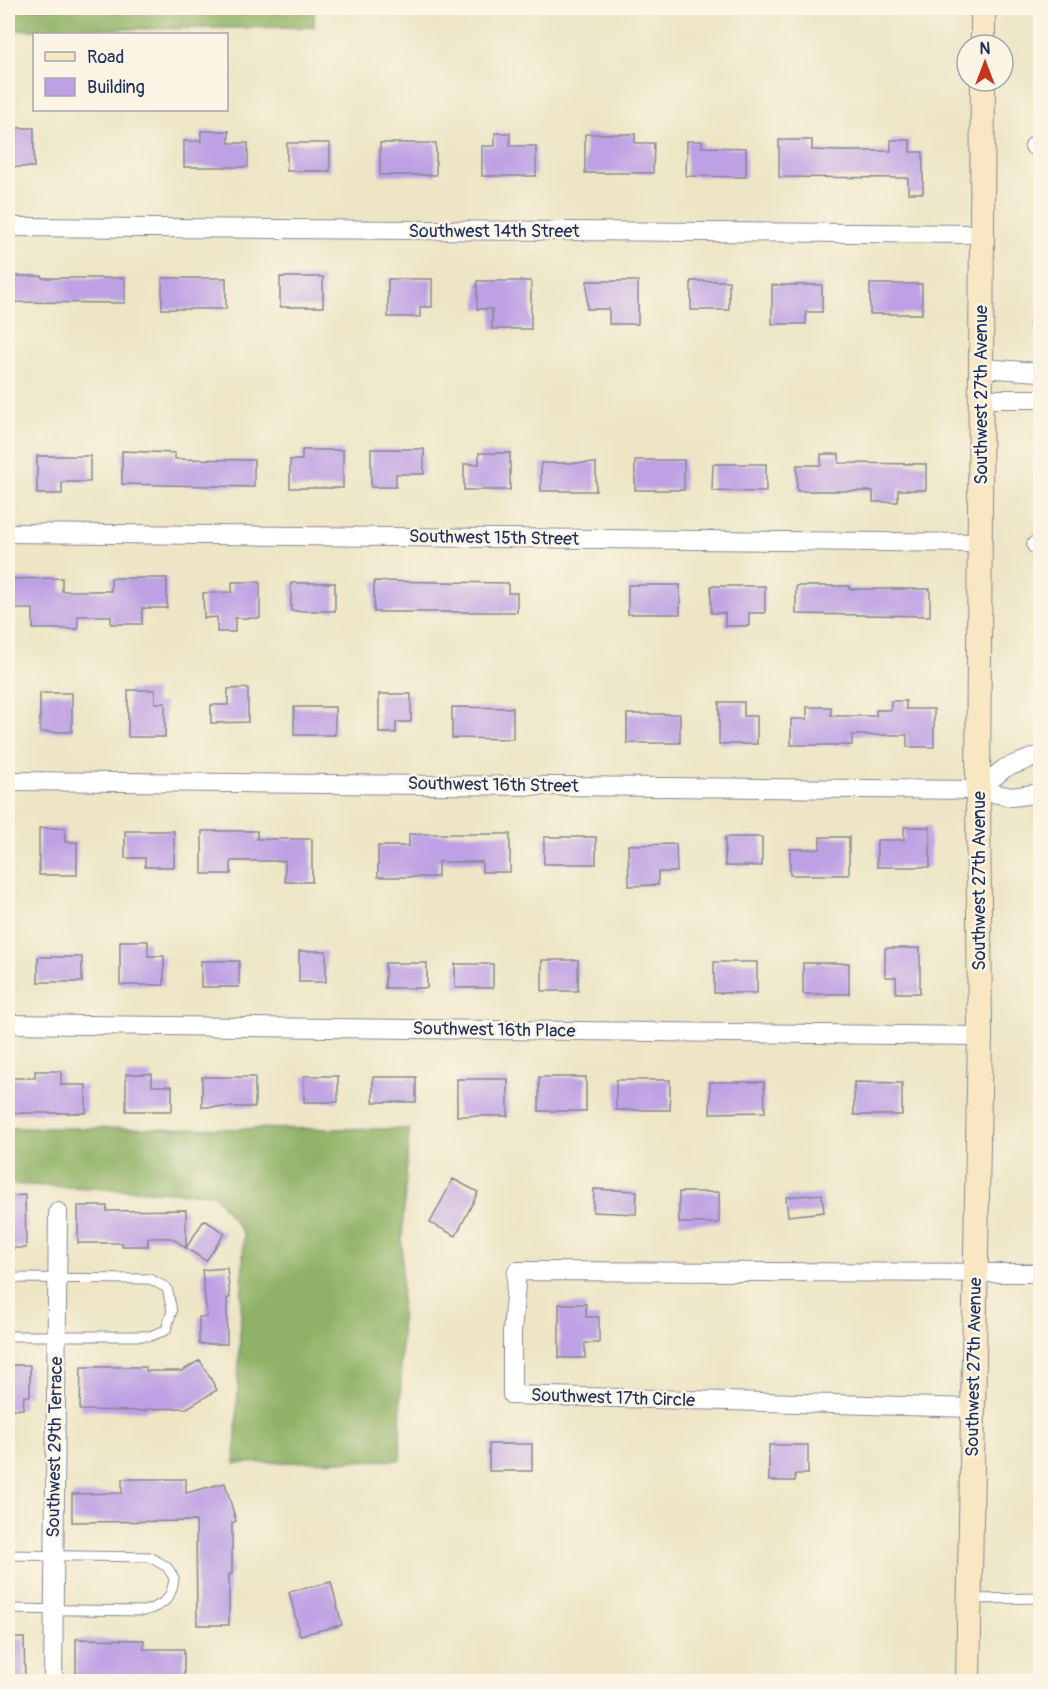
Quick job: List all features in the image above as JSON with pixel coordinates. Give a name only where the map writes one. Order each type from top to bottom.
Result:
[{"type":"main road","points":[[983,8],[983,33]]},
{"type":"main road","name":"Southwest 27th Avenue","points":[[968,1682],[980,1035],[978,790],[982,93]]},
{"type":"street","name":"Southwest 14th Street","points":[[8,227],[981,234]]},
{"type":"street","points":[[981,368],[1041,372]]},
{"type":"street","points":[[981,399],[1041,399]]},
{"type":"street","name":"Southwest 15th Street","points":[[8,533],[980,543]]},
{"type":"street","points":[[978,790],[1005,768],[1041,755]]},
{"type":"street","name":"Southwest 16th Street","points":[[8,781],[978,790],[1012,797],[1041,793]]},
{"type":"street","name":"Southwest 16th Place","points":[[8,1024],[980,1035]]},
{"type":"street","name":"Southwest 29th Terrace","points":[[53,1682],[58,1212]]},
{"type":"street","name":"Southwest 17th Circle","points":[[973,1408],[512,1395],[512,1333],[517,1271],[975,1272]]},
{"type":"street","points":[[975,1272],[1041,1273]]},
{"type":"lane","points":[[8,1278],[150,1279],[167,1288],[172,1311],[166,1330],[150,1336],[8,1336]]},
{"type":"lane","points":[[8,1555],[150,1557],[167,1567],[174,1578],[173,1589],[165,1601],[144,1611],[8,1609]]},
{"type":"lane","points":[[970,1599],[1041,1598]]},
{"type":"green space","points":[[8,8],[314,8],[314,27],[8,30]]},
{"type":"green space","points":[[8,1128],[409,1129],[402,1237],[400,1460],[235,1463],[244,1234],[214,1194],[8,1184]]},
{"type":"building","points":[[8,128],[34,128],[34,167],[8,167]]},
{"type":"building","points":[[201,131],[229,131],[229,143],[248,143],[248,167],[184,167],[184,141],[201,141]]},
{"type":"building","points":[[495,133],[510,133],[510,146],[536,146],[536,176],[482,176],[482,146],[495,146]]},
{"type":"building","points":[[585,134],[635,134],[635,143],[654,143],[653,173],[585,173]]},
{"type":"building","points":[[779,140],[812,140],[812,150],[891,151],[891,140],[910,140],[910,152],[923,152],[923,193],[908,193],[908,178],[779,177]]},
{"type":"building","points":[[687,141],[702,141],[702,147],[746,148],[746,177],[686,176]]},
{"type":"building","points":[[287,143],[330,143],[330,171],[287,171]]},
{"type":"building","points":[[380,143],[436,143],[436,175],[380,175]]},
{"type":"building","points":[[8,276],[125,278],[125,303],[8,302]]},
{"type":"building","points":[[280,277],[323,277],[323,307],[280,307]]},
{"type":"building","points":[[162,278],[226,278],[226,309],[162,309]]},
{"type":"building","points":[[388,279],[432,279],[432,307],[420,307],[420,317],[388,317]]},
{"type":"building","points":[[477,281],[531,281],[531,329],[492,329],[492,309],[477,309]]},
{"type":"building","points":[[587,281],[638,281],[638,324],[609,324],[609,309],[587,309]]},
{"type":"building","points":[[691,281],[729,281],[729,310],[691,310]]},
{"type":"building","points":[[870,284],[922,284],[922,314],[870,314]]},
{"type":"building","points":[[772,285],[822,285],[822,312],[806,312],[806,324],[772,324]]},
{"type":"building","points":[[371,449],[424,449],[424,474],[396,474],[396,487],[371,487]]},
{"type":"building","points":[[302,450],[343,450],[343,488],[290,488],[290,460],[302,460]]},
{"type":"building","points":[[122,451],[175,453],[175,459],[254,460],[254,487],[122,484]]},
{"type":"building","points":[[479,453],[510,453],[510,490],[464,490],[464,464],[479,464]]},
{"type":"building","points":[[821,454],[839,454],[839,463],[926,464],[926,490],[898,490],[898,502],[873,502],[873,491],[797,491],[797,465],[821,465]]},
{"type":"building","points":[[37,456],[90,456],[90,482],[62,482],[62,494],[37,494]]},
{"type":"building","points":[[635,460],[684,460],[684,490],[635,490]]},
{"type":"building","points":[[541,463],[596,463],[596,491],[541,491]]},
{"type":"building","points":[[713,464],[766,464],[766,492],[712,491]]},
{"type":"building","points":[[62,578],[62,591],[111,591],[111,578],[167,578],[167,608],[142,608],[142,624],[111,624],[111,616],[78,616],[78,629],[33,629],[33,609],[8,609],[8,579]]},
{"type":"building","points":[[374,581],[508,583],[508,593],[517,593],[517,612],[374,612]]},
{"type":"building","points":[[232,582],[260,582],[260,618],[235,618],[235,632],[217,632],[217,617],[204,618],[203,593],[232,592]]},
{"type":"building","points":[[291,583],[335,583],[335,611],[291,611]]},
{"type":"building","points":[[628,585],[680,585],[680,614],[628,614]]},
{"type":"building","points":[[711,586],[765,586],[765,613],[749,613],[749,626],[725,626],[725,613],[711,613]]},
{"type":"building","points":[[796,586],[849,586],[849,589],[930,589],[930,616],[796,614]]},
{"type":"building","points":[[248,688],[248,722],[211,723],[211,705],[228,705],[228,689]]},
{"type":"building","points":[[128,690],[155,690],[155,703],[165,703],[165,737],[128,737]]},
{"type":"building","points":[[40,693],[72,693],[72,732],[40,732]]},
{"type":"building","points":[[379,694],[411,694],[411,722],[396,722],[396,733],[379,733]]},
{"type":"building","points":[[891,701],[906,701],[906,709],[934,709],[934,747],[907,747],[907,735],[852,735],[852,745],[791,745],[791,719],[807,719],[807,707],[831,707],[831,716],[876,716],[876,710],[891,710]]},
{"type":"building","points":[[719,702],[744,702],[744,716],[757,716],[757,744],[719,744]]},
{"type":"building","points":[[294,707],[335,707],[335,735],[294,735]]},
{"type":"building","points":[[452,707],[513,708],[513,739],[452,738]]},
{"type":"building","points":[[627,714],[680,714],[680,743],[627,743]]},
{"type":"building","points":[[904,827],[930,827],[930,867],[877,867],[877,840],[904,840]]},
{"type":"building","points":[[39,828],[65,828],[65,842],[77,842],[77,875],[39,875]]},
{"type":"building","points":[[125,831],[174,831],[174,867],[145,867],[145,858],[125,858]]},
{"type":"building","points":[[202,831],[257,831],[257,839],[312,839],[312,882],[285,882],[285,861],[231,861],[231,874],[202,874]]},
{"type":"building","points":[[409,834],[510,834],[510,872],[482,872],[482,862],[438,862],[438,877],[378,877],[378,846],[409,846]]},
{"type":"building","points":[[544,837],[596,837],[596,864],[544,864]]},
{"type":"building","points":[[725,837],[762,837],[762,866],[725,866]]},
{"type":"building","points":[[820,837],[849,837],[849,875],[790,875],[790,849],[820,849]]},
{"type":"building","points":[[676,844],[677,872],[658,872],[658,885],[629,886],[628,845]]},
{"type":"building","points":[[120,941],[148,941],[148,956],[164,956],[164,985],[120,985]]},
{"type":"building","points":[[885,948],[920,948],[920,993],[896,993],[896,977],[885,977]]},
{"type":"building","points":[[299,951],[326,951],[326,982],[299,982]]},
{"type":"building","points":[[38,957],[82,957],[82,982],[38,982]]},
{"type":"building","points":[[542,960],[578,960],[578,991],[542,991]]},
{"type":"building","points":[[201,961],[239,961],[239,987],[201,987]]},
{"type":"building","points":[[714,962],[757,962],[757,993],[714,993]]},
{"type":"building","points":[[385,963],[427,963],[427,988],[385,988]]},
{"type":"building","points":[[803,963],[849,963],[849,994],[803,994]]},
{"type":"building","points":[[455,964],[493,964],[493,988],[455,988]]},
{"type":"building","points":[[35,1071],[61,1071],[61,1085],[86,1085],[86,1113],[8,1113],[8,1078],[35,1078]]},
{"type":"building","points":[[126,1074],[152,1074],[152,1086],[172,1086],[172,1111],[126,1111]]},
{"type":"building","points":[[304,1076],[338,1076],[338,1102],[304,1102]]},
{"type":"building","points":[[202,1077],[255,1077],[255,1107],[202,1107]]},
{"type":"building","points":[[373,1077],[416,1077],[416,1102],[373,1102]]},
{"type":"building","points":[[539,1077],[586,1077],[586,1111],[539,1111]]},
{"type":"building","points":[[457,1079],[508,1079],[508,1116],[457,1116]]},
{"type":"building","points":[[616,1080],[670,1080],[670,1110],[616,1110]]},
{"type":"building","points":[[710,1082],[764,1082],[765,1112],[710,1113]]},
{"type":"building","points":[[854,1082],[902,1083],[902,1115],[854,1115]]},
{"type":"building","points":[[453,1179],[478,1192],[456,1236],[430,1223]]},
{"type":"building","points":[[594,1189],[637,1191],[636,1214],[593,1212]]},
{"type":"building","points":[[679,1192],[719,1192],[719,1223],[679,1223]]},
{"type":"building","points":[[822,1194],[824,1212],[788,1216],[786,1197]]},
{"type":"building","points":[[25,1195],[26,1248],[8,1248],[8,1196]]},
{"type":"building","points":[[78,1206],[107,1206],[107,1211],[186,1210],[186,1248],[172,1238],[148,1238],[148,1246],[122,1246],[122,1243],[78,1243]]},
{"type":"building","points":[[204,1220],[225,1233],[206,1261],[186,1248]]},
{"type":"building","points":[[227,1268],[230,1298],[227,1298],[227,1344],[199,1344],[199,1317],[207,1317],[202,1270]]},
{"type":"building","points":[[559,1304],[586,1304],[586,1317],[599,1317],[599,1343],[585,1343],[585,1358],[559,1358]]},
{"type":"building","points":[[200,1360],[217,1390],[187,1408],[146,1409],[146,1411],[80,1410],[81,1367],[146,1367],[146,1371],[182,1371]]},
{"type":"building","points":[[8,1365],[30,1365],[30,1396],[24,1396],[23,1409],[8,1409]]},
{"type":"building","points":[[489,1444],[532,1444],[532,1471],[489,1471]]},
{"type":"building","points":[[769,1445],[808,1445],[808,1474],[795,1474],[795,1481],[769,1481]]},
{"type":"building","points":[[122,1479],[186,1479],[186,1493],[225,1483],[236,1521],[232,1523],[229,1625],[197,1625],[196,1521],[72,1522],[72,1494],[122,1493]]},
{"type":"building","points":[[331,1582],[342,1625],[300,1635],[289,1592]]},
{"type":"building","points":[[8,1638],[24,1638],[25,1682],[8,1682]]},
{"type":"building","points":[[76,1639],[144,1640],[144,1649],[184,1649],[184,1682],[76,1682]]}]
